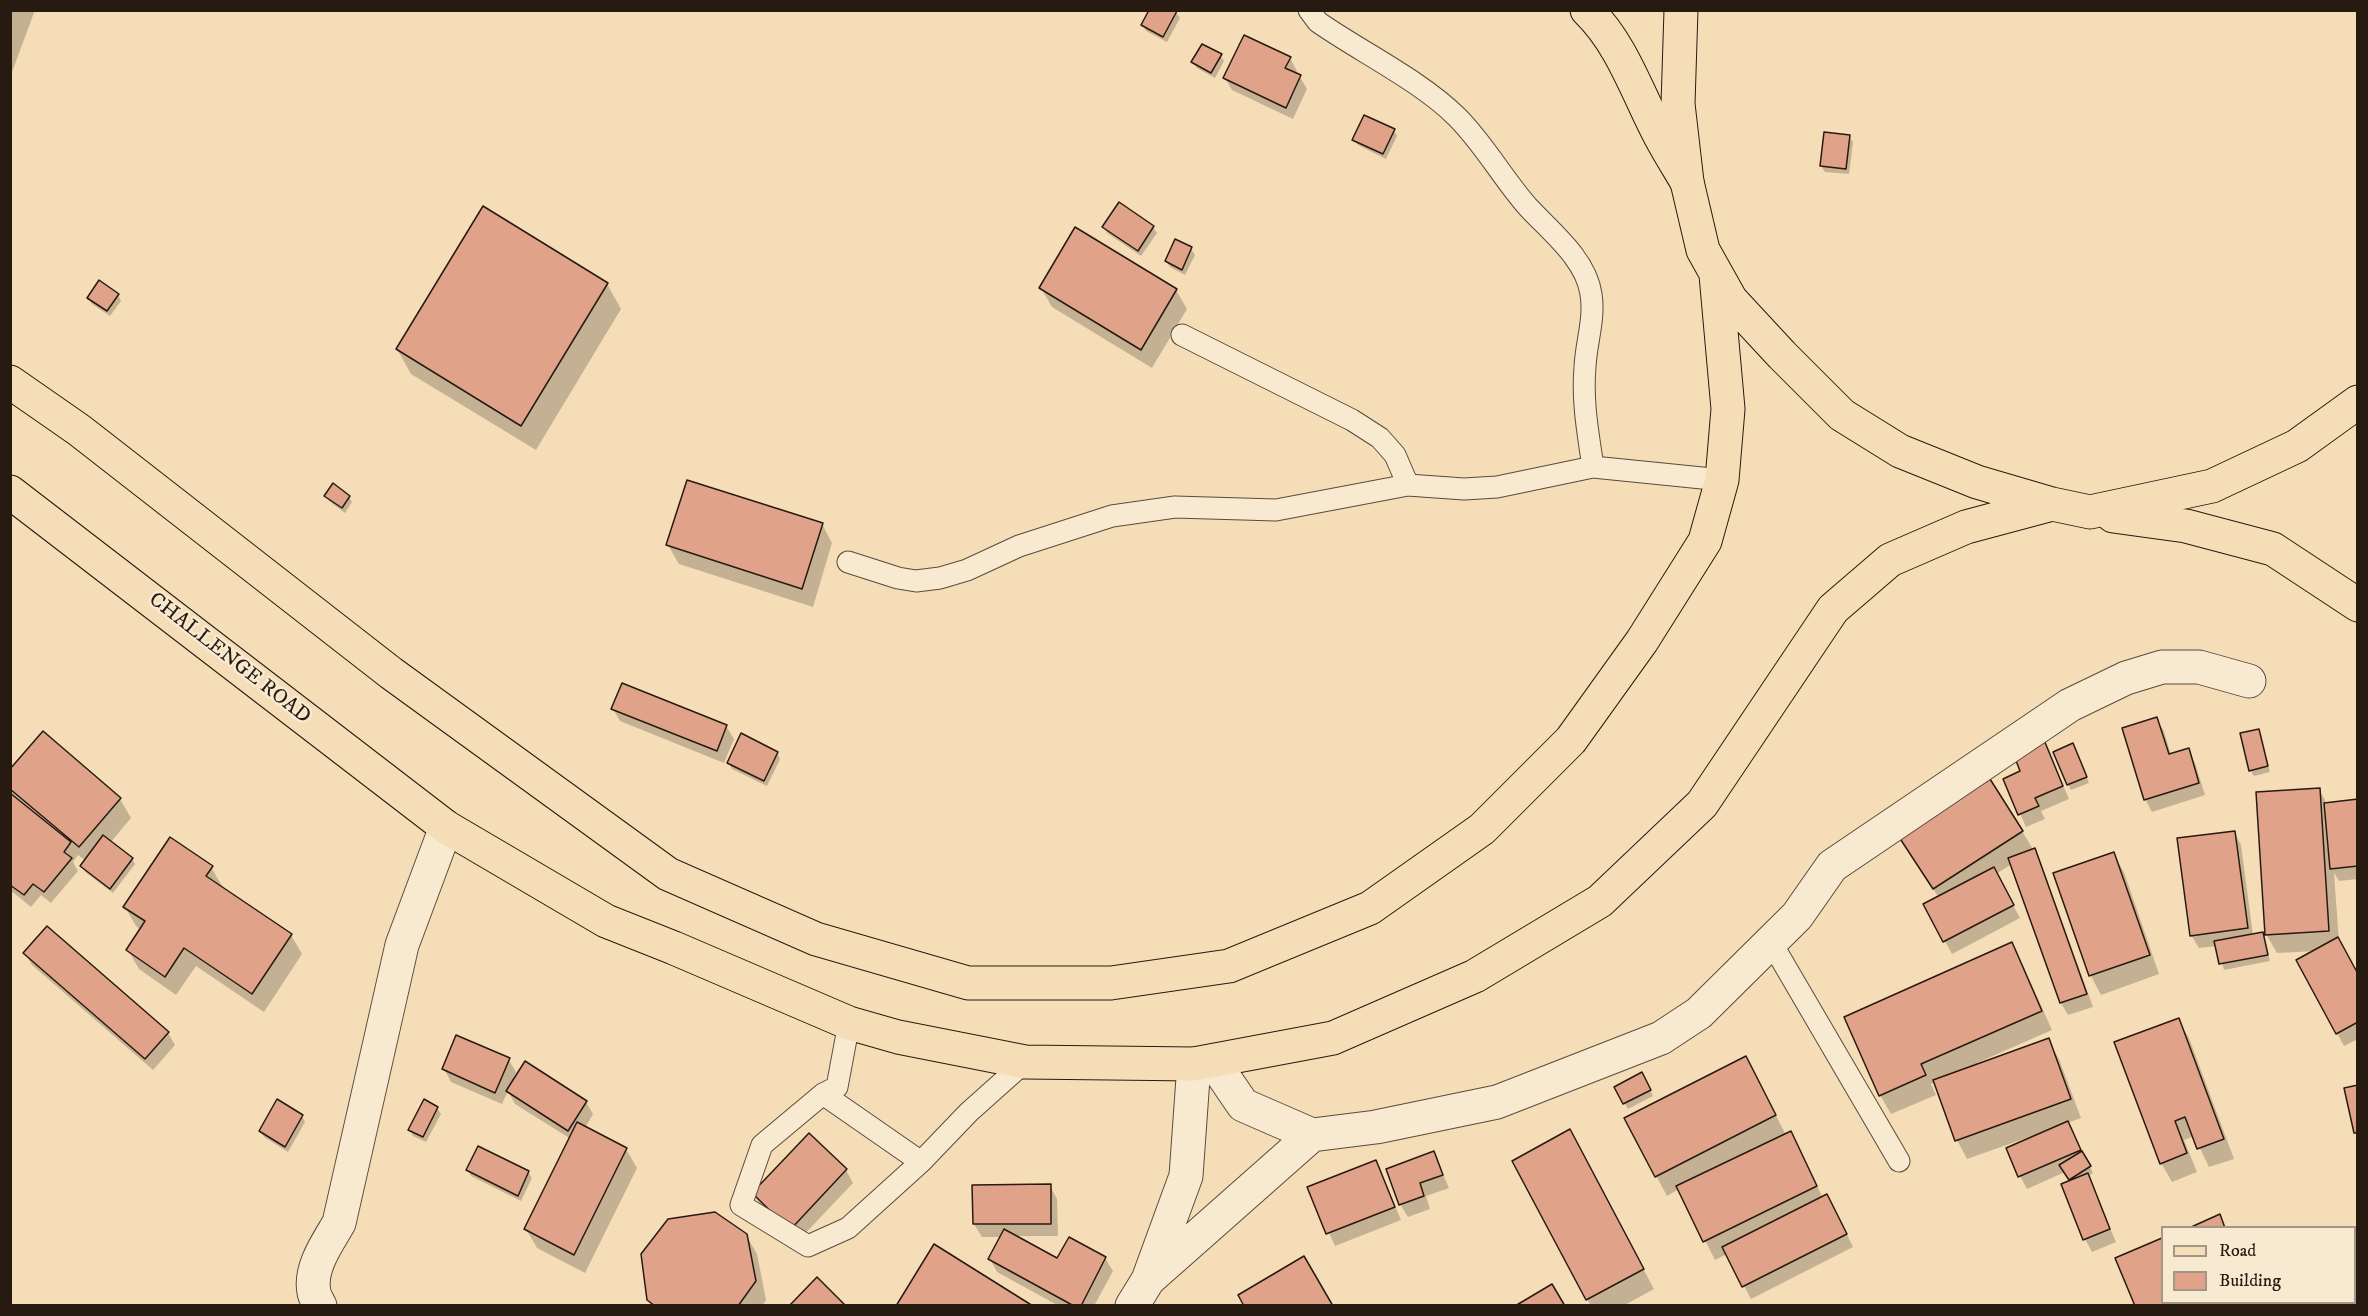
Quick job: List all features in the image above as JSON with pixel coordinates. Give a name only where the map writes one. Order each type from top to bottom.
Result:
[{"type":"main road","points":[[1587,10],[1601,24],[1634,79],[1657,130],[1688,182]]},
{"type":"main road","points":[[1681,10],[1678,104],[1688,182],[1703,250],[1731,300],[1842,416],[1900,451],[1977,482],[2052,504],[2186,526],[2273,549],[2358,604]]},
{"type":"main road","points":[[10,382],[79,430],[391,673],[668,874],[816,939],[968,983],[1111,983],[1229,966],[1370,908],[1482,829],[1571,740],[1642,641],[1705,541],[1722,480],[1728,410],[1716,275]]},
{"type":"main road","points":[[2090,512],[2212,486],[2296,446],[2358,402]]},
{"type":"main road","name":"CHALLENGE ROAD","points":[[10,492],[447,827],[606,921],[849,1023],[898,1037],[1025,1062],[1204,1062],[1333,1038],[1475,976],[1600,901],[1701,804],[1833,609],[1890,560],[1966,527],[2052,504]]},
{"type":"street","points":[[1204,1062],[1243,1105],[1312,1135],[1376,1127],[1497,1102],[1661,1038],[1699,1013],[1797,916],[1832,866],[2070,705],[2126,678],[2162,667],[2199,667],[2249,681]]},
{"type":"street","points":[[320,1305],[314,1292],[315,1273],[322,1253],[339,1223],[402,945],[447,827]]},
{"type":"street","points":[[1140,1293],[1186,1176],[1204,1062]]},
{"type":"street","points":[[1140,1293],[1312,1135]]},
{"type":"lane","points":[[1309,10],[1318,22],[1434,96],[1458,117],[1494,160],[1525,203],[1584,270],[1591,294],[1592,315],[1585,366],[1584,403],[1593,467]]},
{"type":"lane","points":[[1182,335],[1352,420],[1380,438],[1395,455],[1408,485]]},
{"type":"lane","points":[[848,562],[897,578],[915,581],[940,578],[967,570],[1019,546],[1112,516],[1175,507],[1275,510],[1408,485],[1464,489],[1497,487],[1593,467],[1722,480]]},
{"type":"lane","points":[[1771,942],[1899,1161]]},
{"type":"lane","points":[[849,1023],[837,1087],[823,1094],[762,1145],[741,1204],[808,1246],[848,1228],[921,1162],[969,1112],[1025,1062]]},
{"type":"lane","points":[[823,1094],[921,1162]]},
{"type":"building","points":[[1149,10],[1177,11],[1163,37],[1141,25]]},
{"type":"building","points":[[1244,35],[1291,57],[1285,68],[1301,75],[1286,108],[1223,78]]},
{"type":"building","points":[[1202,44],[1222,54],[1211,73],[1191,62]]},
{"type":"building","points":[[1364,115],[1395,129],[1383,154],[1352,140]]},
{"type":"building","points":[[1824,132],[1850,135],[1846,169],[1820,166]]},
{"type":"building","points":[[1119,202],[1154,226],[1138,251],[1102,227]]},
{"type":"building","points":[[483,206],[608,283],[521,426],[396,349]]},
{"type":"building","points":[[1075,227],[1177,289],[1141,350],[1039,288]]},
{"type":"building","points":[[1175,239],[1192,247],[1182,270],[1165,261]]},
{"type":"building","points":[[99,280],[119,294],[107,311],[87,298]]},
{"type":"building","points":[[687,480],[823,523],[802,589],[666,545]]},
{"type":"building","points":[[333,483],[350,496],[342,508],[324,496]]},
{"type":"building","points":[[622,683],[727,725],[717,751],[611,709]]},
{"type":"building","points":[[2157,717],[2169,754],[2189,748],[2199,783],[2144,800],[2122,728]]},
{"type":"building","points":[[2259,729],[2268,766],[2249,771],[2240,733]]},
{"type":"building","points":[[43,731],[121,798],[79,847],[10,789],[10,769]]},
{"type":"building","points":[[741,733],[778,752],[764,781],[727,763]]},
{"type":"building","points":[[2042,735],[2063,786],[2035,798],[2039,806],[2018,815],[2003,779],[2020,771],[2011,748]]},
{"type":"building","points":[[2073,743],[2087,777],[2067,785],[2053,752]]},
{"type":"building","points":[[1990,779],[2023,831],[1933,889],[1899,837]]},
{"type":"building","points":[[2320,788],[2329,931],[2265,935],[2256,792]]},
{"type":"building","points":[[10,793],[71,842],[64,852],[72,858],[44,892],[33,884],[24,895],[10,885]]},
{"type":"building","points":[[2358,799],[2358,866],[2330,869],[2324,803]]},
{"type":"building","points":[[2235,831],[2248,928],[2190,936],[2177,838]]},
{"type":"building","points":[[103,835],[133,858],[110,889],[80,866]]},
{"type":"building","points":[[170,837],[213,866],[206,876],[292,934],[252,994],[184,948],[165,977],[126,950],[145,921],[123,907]]},
{"type":"building","points":[[2035,848],[2087,994],[2060,1003],[2008,858]]},
{"type":"building","points":[[2114,852],[2150,955],[2089,976],[2053,873]]},
{"type":"building","points":[[1994,867],[2014,905],[1943,942],[1923,904]]},
{"type":"building","points":[[47,926],[169,1032],[145,1059],[23,953]]},
{"type":"building","points":[[2263,932],[2268,955],[2219,964],[2214,941]]},
{"type":"building","points":[[2338,937],[2358,974],[2358,1022],[2336,1034],[2296,960]]},
{"type":"building","points":[[2012,942],[2042,1011],[1921,1064],[1926,1075],[1879,1096],[1844,1017]]},
{"type":"building","points":[[2179,1018],[2224,1139],[2197,1149],[2185,1117],[2175,1121],[2187,1153],[2160,1164],[2114,1042]]},
{"type":"building","points":[[456,1035],[510,1058],[495,1093],[442,1069]]},
{"type":"building","points":[[2049,1038],[2071,1099],[1955,1141],[1933,1080]]},
{"type":"building","points":[[1746,1056],[1776,1115],[1655,1177],[1624,1118]]},
{"type":"building","points":[[525,1061],[587,1101],[568,1131],[506,1091]]},
{"type":"building","points":[[1642,1072],[1651,1090],[1623,1104],[1614,1087]]},
{"type":"building","points":[[2358,1085],[2358,1133],[2354,1133],[2344,1088]]},
{"type":"building","points":[[277,1099],[303,1115],[285,1147],[259,1131]]},
{"type":"building","points":[[424,1099],[438,1107],[423,1137],[408,1130]]},
{"type":"building","points":[[2068,1121],[2081,1150],[2018,1177],[2006,1148]]},
{"type":"building","points":[[577,1122],[627,1148],[574,1255],[524,1229]]},
{"type":"building","points":[[1570,1129],[1644,1269],[1586,1300],[1512,1161]]},
{"type":"building","points":[[1791,1131],[1817,1186],[1703,1242],[1676,1186]]},
{"type":"building","points":[[809,1133],[847,1169],[790,1230],[752,1193]]},
{"type":"building","points":[[478,1146],[529,1171],[518,1196],[466,1170]]},
{"type":"building","points":[[1434,1151],[1443,1175],[1420,1183],[1424,1196],[1399,1205],[1386,1169]]},
{"type":"building","points":[[2082,1151],[2091,1166],[2069,1180],[2059,1165]]},
{"type":"building","points":[[1376,1160],[1395,1207],[1326,1234],[1307,1187]]},
{"type":"building","points":[[2088,1173],[2110,1229],[2083,1240],[2061,1184]]},
{"type":"building","points":[[1051,1184],[1051,1224],[973,1224],[972,1185]]},
{"type":"building","points":[[1827,1194],[1847,1234],[1742,1287],[1722,1247]]},
{"type":"building","points":[[715,1212],[747,1234],[756,1281],[738,1306],[655,1306],[647,1300],[641,1254],[668,1219]]},
{"type":"building","points":[[2220,1214],[2224,1226],[2193,1226]]},
{"type":"building","points":[[1004,1229],[1057,1258],[1069,1237],[1106,1257],[1081,1306],[1074,1306],[988,1259]]},
{"type":"building","points":[[2161,1238],[2161,1304],[2176,1304],[2173,1306],[2135,1306],[2115,1258]]},
{"type":"building","points":[[934,1244],[1033,1306],[896,1306]]},
{"type":"building","points":[[1304,1256],[1333,1306],[1244,1306],[1238,1295]]},
{"type":"building","points":[[817,1277],[846,1306],[789,1306]]},
{"type":"building","points":[[1552,1284],[1565,1306],[1515,1306]]}]
